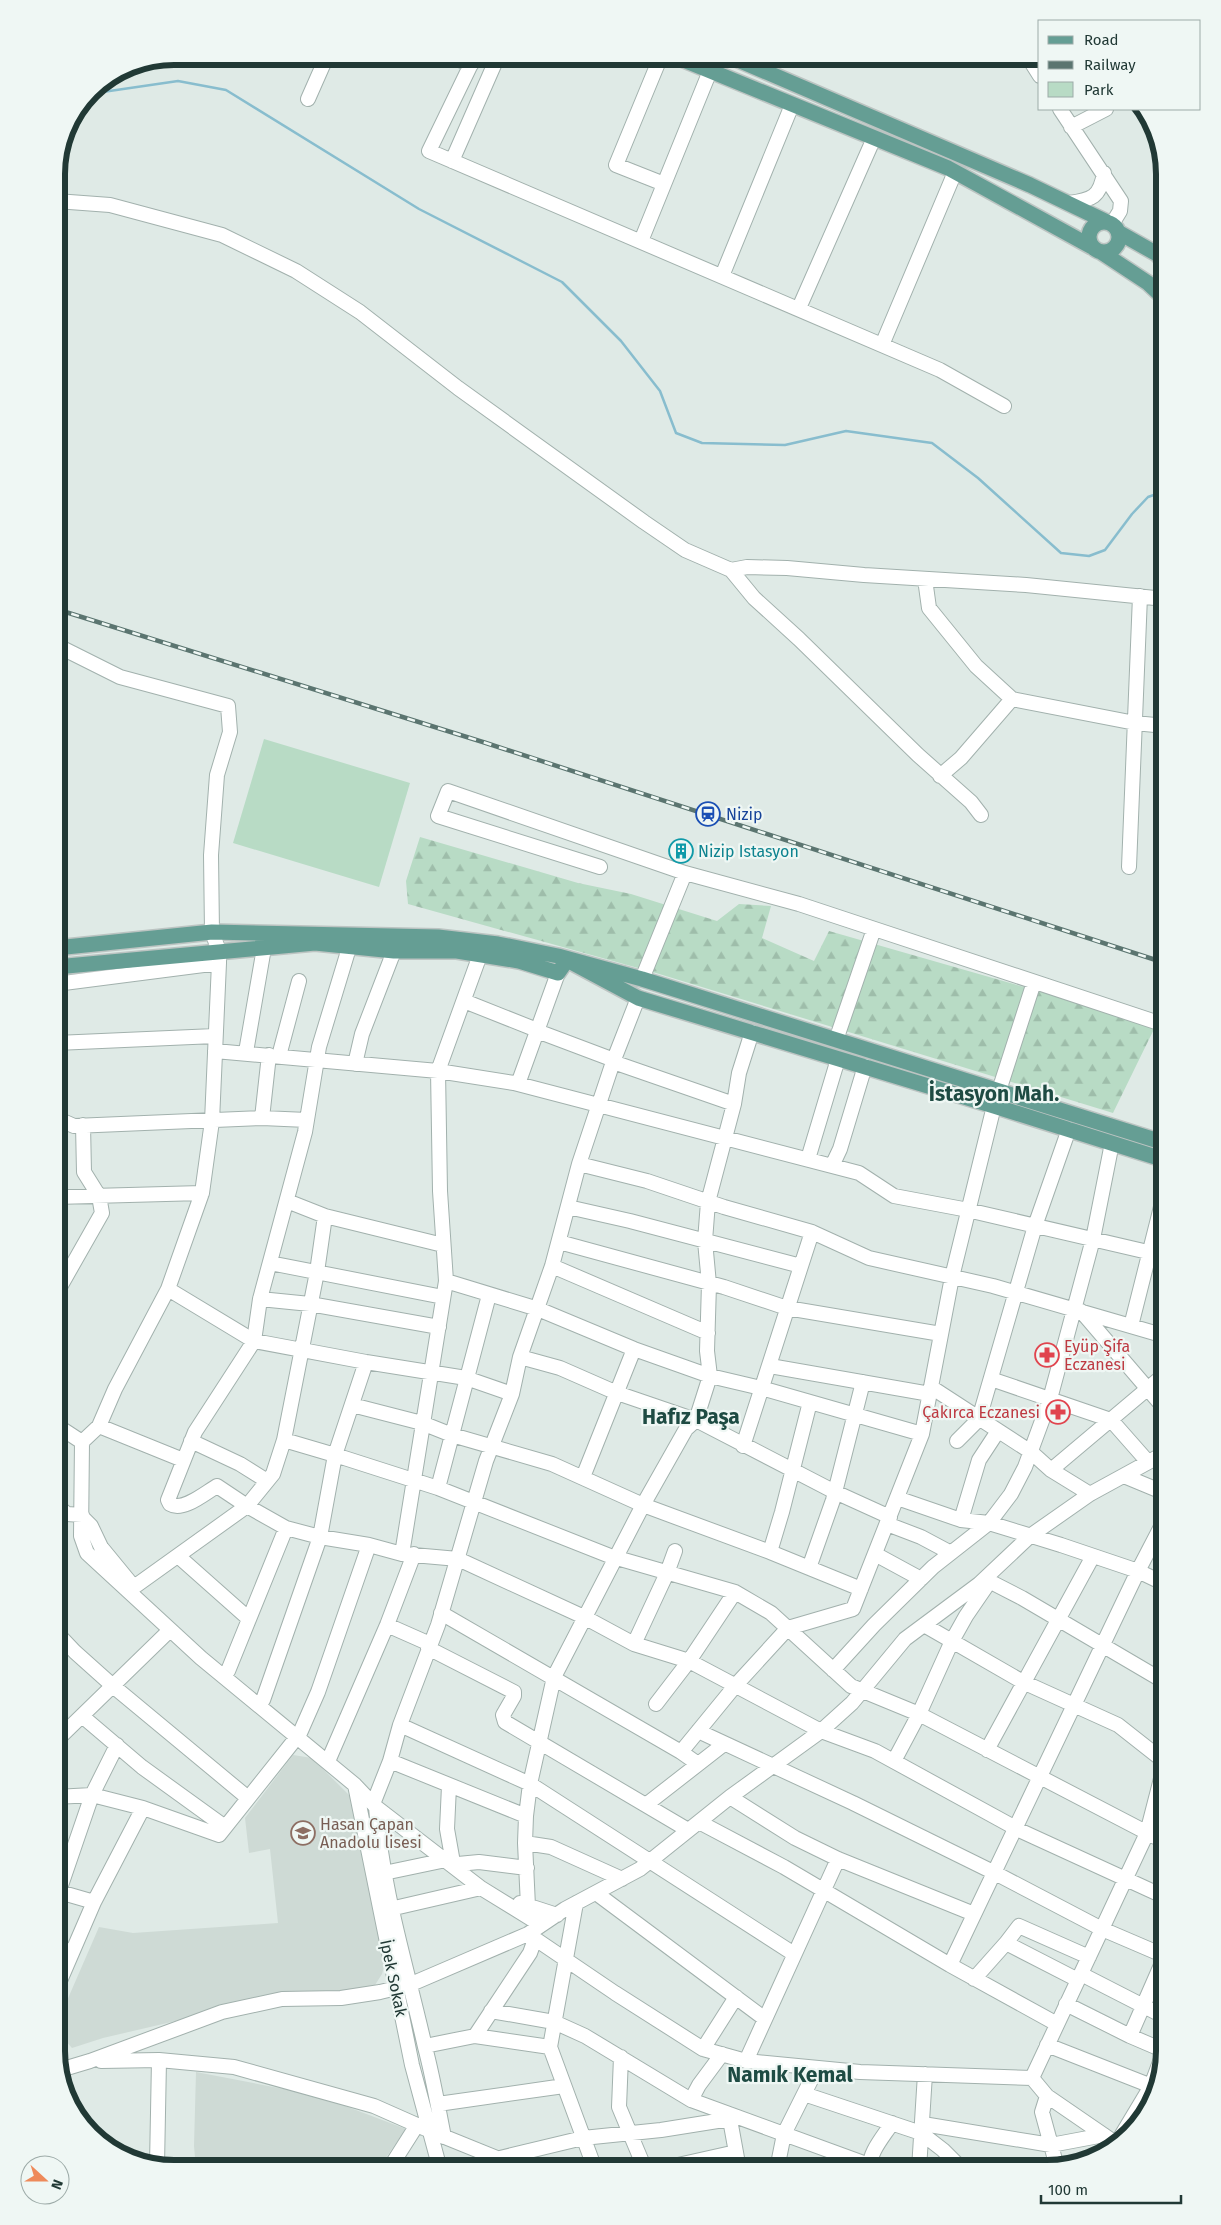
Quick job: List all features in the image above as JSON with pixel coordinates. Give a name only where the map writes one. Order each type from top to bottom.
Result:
[{"type":"main road","points":[[696,65],[955,172],[1097,249],[1148,283],[1156,291]]},
{"type":"main road","points":[[750,65],[1070,203],[1156,253]]},
{"type":"main road","points":[[1098,223],[1112,226],[1118,242],[1115,247],[1106,252],[1097,249],[1089,238],[1091,229],[1098,223]]},
{"type":"main road","points":[[65,947],[212,932],[438,937],[498,944],[558,956],[642,979],[1156,1140]]},
{"type":"main road","points":[[65,966],[219,957],[264,948],[315,943],[349,948],[394,951],[458,951],[519,961],[558,973],[567,960],[638,998],[865,1066],[1156,1157]]},
{"type":"street","points":[[308,99],[323,65]]},
{"type":"street","points":[[471,65],[429,151],[940,370],[1004,406]]},
{"type":"street","points":[[452,161],[494,65]]},
{"type":"street","points":[[657,65],[616,165],[664,184]]},
{"type":"street","points":[[641,242],[710,71]]},
{"type":"street","points":[[722,276],[792,105]]},
{"type":"street","points":[[1061,110],[1121,201],[1120,211],[1112,226]]},
{"type":"street","points":[[1071,127],[1104,110]]},
{"type":"street","points":[[799,308],[874,138]]},
{"type":"street","points":[[882,345],[955,172]]},
{"type":"street","points":[[1070,203],[1088,201],[1095,196],[1101,188],[1104,174]]},
{"type":"street","points":[[65,202],[110,205],[222,235],[296,271],[360,312],[458,388],[678,546],[731,570],[754,598],[800,639],[940,776],[971,802],[981,815]]},
{"type":"street","points":[[731,570],[747,567],[787,568],[925,579],[1026,584],[1156,597]]},
{"type":"street","points":[[925,579],[929,608],[976,666],[1012,699],[1135,723],[1156,725]]},
{"type":"street","points":[[1130,867],[1140,596]]},
{"type":"street","points":[[65,650],[120,677],[228,706],[230,732],[218,775],[212,846],[212,932],[219,957],[212,1121],[202,1193],[168,1290],[115,1389],[99,1426],[82,1442],[81,1536],[87,1553],[170,1630],[329,1759],[376,1803]]},
{"type":"street","points":[[940,776],[961,758],[1012,699]]},
{"type":"street","points":[[600,867],[438,816],[448,791],[685,873],[798,904],[1156,1022]]},
{"type":"street","points":[[642,979],[685,873]]},
{"type":"street","points":[[836,1040],[874,929]]},
{"type":"street","points":[[246,1052],[264,948]]},
{"type":"street","points":[[349,948],[317,1060],[307,1120],[260,1299],[254,1341],[191,1441],[168,1500],[170,1504],[174,1507],[182,1506],[217,1486],[286,1528],[320,1537],[408,1554],[458,1559],[584,1618],[634,1644],[689,1661],[821,1731],[875,1751],[1016,1828],[1156,1893]]},
{"type":"street","points":[[355,1064],[362,1034],[394,951]]},
{"type":"street","points":[[329,1759],[387,1625],[408,1554],[412,1481],[446,1281],[440,1191],[438,1071],[480,956]]},
{"type":"street","points":[[65,983],[219,957]]},
{"type":"street","points":[[518,1084],[558,973]]},
{"type":"street","points":[[262,1118],[274,1056],[299,981]]},
{"type":"street","points":[[681,1752],[735,1686],[788,1628],[853,1609],[922,1434],[952,1277],[994,1106],[1034,982]]},
{"type":"street","points":[[444,2137],[425,2046],[402,1986],[379,1846],[376,1803],[400,1725],[458,1559],[486,1461],[493,1448],[512,1394],[520,1356],[552,1266],[579,1164],[598,1104],[638,998]]},
{"type":"street","points":[[464,1001],[613,1061],[734,1104]]},
{"type":"street","points":[[528,1906],[525,1843],[526,1816],[530,1784],[554,1677],[643,1505],[686,1429],[696,1420],[710,1376],[707,1351],[709,1284],[705,1241],[708,1202],[723,1138],[734,1104],[739,1072],[752,1032]]},
{"type":"street","points":[[65,1044],[215,1036]]},
{"type":"street","points":[[215,1051],[246,1052],[438,1071],[518,1084],[859,1173],[894,1196],[970,1210],[1156,1254]]},
{"type":"street","points":[[808,1159],[838,1059]]},
{"type":"street","points":[[832,1166],[840,1149],[865,1066]]},
{"type":"street","points":[[65,1122],[74,1126],[83,1126],[262,1118],[307,1120]]},
{"type":"street","points":[[65,1278],[102,1213],[99,1196],[84,1172],[83,1126]]},
{"type":"street","points":[[957,1442],[979,1419],[1035,1226],[1069,1129]]},
{"type":"street","points":[[833,1670],[921,1578],[989,1523],[1011,1494],[1031,1452],[1050,1399],[1077,1310],[1112,1143]]},
{"type":"street","points":[[579,1164],[647,1181],[708,1202],[812,1232],[870,1258],[1015,1292],[1156,1333]]},
{"type":"street","points":[[65,1197],[202,1193]]},
{"type":"street","points":[[287,1202],[325,1216],[443,1244]]},
{"type":"street","points":[[568,1207],[801,1266]]},
{"type":"street","points":[[134,1588],[247,1506],[273,1474],[284,1440],[317,1272],[325,1216]]},
{"type":"street","points":[[1131,1326],[1156,1228]]},
{"type":"street","points":[[743,1446],[812,1232]]},
{"type":"street","points":[[559,1242],[787,1308],[941,1334]]},
{"type":"street","points":[[270,1263],[443,1297]]},
{"type":"street","points":[[552,1266],[708,1333]]},
{"type":"street","points":[[446,1281],[538,1309],[634,1349],[710,1376],[761,1388],[922,1434]]},
{"type":"street","points":[[168,1290],[254,1341],[466,1378],[512,1394]]},
{"type":"street","points":[[438,1488],[489,1295]]},
{"type":"street","points":[[260,1299],[310,1304],[439,1327]]},
{"type":"street","points":[[1077,1310],[1156,1399]]},
{"type":"street","points":[[583,1477],[634,1349]]},
{"type":"street","points":[[520,1356],[560,1368],[617,1393],[696,1420],[951,1553]]},
{"type":"street","points":[[263,1700],[320,1537],[335,1455],[366,1362]]},
{"type":"street","points":[[770,1366],[863,1382],[931,1391],[1031,1452],[1051,1470],[1090,1494]]},
{"type":"street","points":[[991,1379],[1111,1420],[1148,1462]]},
{"type":"street","points":[[809,1568],[835,1492],[863,1382]]},
{"type":"street","points":[[1051,1470],[1156,1382]]},
{"type":"street","points":[[770,1552],[810,1402]]},
{"type":"street","points":[[352,1405],[422,1422],[452,1435],[552,1464],[643,1505],[770,1552],[861,1589]]},
{"type":"street","points":[[99,1426],[183,1460]]},
{"type":"street","points":[[65,1431],[82,1442]]},
{"type":"street","points":[[961,1520],[979,1460],[998,1431]]},
{"type":"street","points":[[284,1440],[438,1488],[610,1556],[735,1592],[771,1613],[851,1686],[919,1714],[1156,1838]]},
{"type":"street","points":[[191,1441],[240,1464],[267,1481]]},
{"type":"street","points":[[66,2068],[222,2012],[282,1999],[341,1998],[380,1992],[402,1986],[532,1936],[540,1926],[576,1903],[640,1869],[730,1797],[821,1731],[862,1691],[906,1639],[988,1580],[1030,1536],[1090,1494],[1156,1458]]},
{"type":"street","points":[[1124,1476],[1156,1489]]},
{"type":"street","points":[[897,1498],[961,1520],[989,1523],[1138,1571],[1156,1580]]},
{"type":"street","points":[[65,1516],[82,1516],[91,1526],[101,1547],[134,1588],[167,1620],[263,1700],[299,1735],[376,1803],[504,1897],[557,1915]]},
{"type":"street","points":[[228,1671],[286,1528]]},
{"type":"street","points":[[950,1965],[1156,1536]]},
{"type":"street","points":[[65,1797],[92,1796],[143,1808],[219,1835],[299,1735],[318,1692],[369,1545]]},
{"type":"street","points":[[634,1644],[667,1573],[675,1551]]},
{"type":"street","points":[[875,1554],[921,1578]]},
{"type":"street","points":[[178,1556],[249,1619]]},
{"type":"street","points":[[987,1750],[1093,1556]]},
{"type":"street","points":[[988,1580],[1059,1619],[1156,1677]]},
{"type":"street","points":[[894,1762],[919,1714],[952,1641],[988,1580]]},
{"type":"street","points":[[656,1704],[689,1661],[735,1592]]},
{"type":"street","points":[[440,1613],[554,1677],[698,1764]]},
{"type":"street","points":[[387,1625],[512,1690],[514,1696],[503,1718],[505,1722],[647,1804],[784,1867],[974,1979],[1057,2024]]},
{"type":"street","points":[[924,1625],[1023,1682],[1118,1724],[1156,1756]]},
{"type":"street","points":[[65,1732],[170,1630]]},
{"type":"street","points":[[65,1641],[113,1686],[248,1798]]},
{"type":"street","points":[[82,1716],[142,1767],[225,1827]]},
{"type":"street","points":[[400,1725],[530,1784],[651,1860],[794,1954]]},
{"type":"street","points":[[698,1731],[853,1803],[995,1873],[1102,1929],[1156,1952]]},
{"type":"street","points":[[647,1804],[724,1744]]},
{"type":"street","points":[[65,1872],[92,1796],[116,1745]]},
{"type":"street","points":[[390,1761],[526,1816]]},
{"type":"street","name":"İpek Sokak","points":[[355,1785],[402,1986],[412,2064],[438,2160]]},
{"type":"street","points":[[449,1786],[447,1829],[452,1860],[480,1888],[540,1926]]},
{"type":"street","points":[[730,1797],[795,1838],[838,1858],[974,1914]]},
{"type":"street","points":[[1032,2078],[1147,1833],[1156,1798]]},
{"type":"street","points":[[65,1968],[94,1902],[143,1808]]},
{"type":"street","points":[[525,1843],[551,1847],[622,1879]]},
{"type":"street","points":[[746,2061],[838,1858]]},
{"type":"street","points":[[384,1873],[452,1860],[527,1868]]},
{"type":"street","points":[[390,1909],[480,1888]]},
{"type":"street","points":[[596,1893],[765,2019]]},
{"type":"street","points":[[65,1897],[94,1902]]},
{"type":"street","points":[[576,1903],[550,2048],[592,2160]]},
{"type":"street","points":[[974,1979],[1019,1926],[1088,1957]]},
{"type":"street","points":[[532,1936],[703,2049],[746,2061],[860,2072],[1032,2078],[1047,2096],[1109,2138]]},
{"type":"street","points":[[475,2036],[530,1953],[532,1936]]},
{"type":"street","points":[[1006,1943],[1156,2012]]},
{"type":"street","points":[[65,1950],[71,1954]]},
{"type":"street","points":[[1130,2036],[1156,1976]]},
{"type":"street","points":[[703,2049],[736,1997]]},
{"type":"street","points":[[1066,2004],[1156,2047]]},
{"type":"street","points":[[491,2011],[554,2022],[586,2036],[691,2100],[852,2160]]},
{"type":"street","points":[[425,2046],[475,2036],[550,2048]]},
{"type":"street","points":[[1047,2045],[1150,2085]]},
{"type":"street","points":[[691,2100],[699,2085],[722,2054]]},
{"type":"street","points":[[621,2057],[618,2107],[641,2160]]},
{"type":"street","points":[[90,2061],[159,2060],[234,2068],[374,2106],[431,2132],[504,2160]]},
{"type":"street","points":[[157,2159],[159,2060]]},
{"type":"street","points":[[779,2160],[784,2134],[817,2068]]},
{"type":"street","points":[[920,2160],[925,2074]]},
{"type":"street","points":[[438,2104],[564,2086]]},
{"type":"street","points":[[804,2094],[892,2124],[1051,2145],[1109,2138]]},
{"type":"street","points":[[1047,2096],[1042,2112],[1055,2160]]},
{"type":"street","points":[[1130,2121],[1145,2098]]},
{"type":"street","points":[[500,2158],[583,2138],[730,2116]]},
{"type":"street","points":[[730,2116],[737,2160]]},
{"type":"street","points":[[872,2160],[876,2147],[892,2124]]},
{"type":"street","points":[[396,2160],[418,2125]]},
{"type":"street","points":[[922,2128],[953,2160]]},
{"type":"street","points":[[700,2160],[736,2152]]},
{"type":"shaded area","points":[[293,1755],[312,1758],[353,1799],[386,1959],[382,1974],[375,1985],[363,1991],[270,1999],[103,2038],[72,2048],[65,2040],[65,2005],[99,1927],[133,1933],[278,1923],[270,1849],[249,1853],[245,1818]]},
{"type":"shaded area","points":[[196,2072],[289,2090],[340,2104],[406,2129],[384,2160],[195,2160]]},
{"type":"green space","points":[[264,739],[410,783],[379,887],[233,843]]},
{"type":"green space","points":[[420,837],[578,883],[631,894],[717,921],[739,904],[771,906],[762,938],[814,961],[829,931],[1156,1025],[1113,1113],[656,973],[408,904],[406,881]]},
{"type":"waterway","points":[[102,92],[178,81],[226,90],[419,209],[562,282],[621,341],[660,391],[676,433],[702,443],[785,445],[846,431],[932,443],[978,478],[1061,553],[1089,556],[1105,550],[1132,514],[1148,497],[1156,494]]},
{"type":"railway","points":[[65,612],[486,743],[1156,960]]},
{"type":"place","name":"Nizip","points":[[708,814]]},
{"type":"place","name":"Nizip Istasyon","points":[[681,851]]},
{"type":"place","name":"Eyüp Şifa Eczanesi","points":[[1047,1355]]},
{"type":"place","name":"Çakırca Eczanesi","points":[[1058,1412]]},
{"type":"place","name":"Hasan Çapan Anadolu lisesi","points":[[303,1833]]},
{"type":"district","name":"İstasyon Mah.","points":[[994,1094]]},
{"type":"district","name":"Hafız Paşa","points":[[691,1417]]},
{"type":"district","name":"Namık Kemal","points":[[790,2075]]}]
